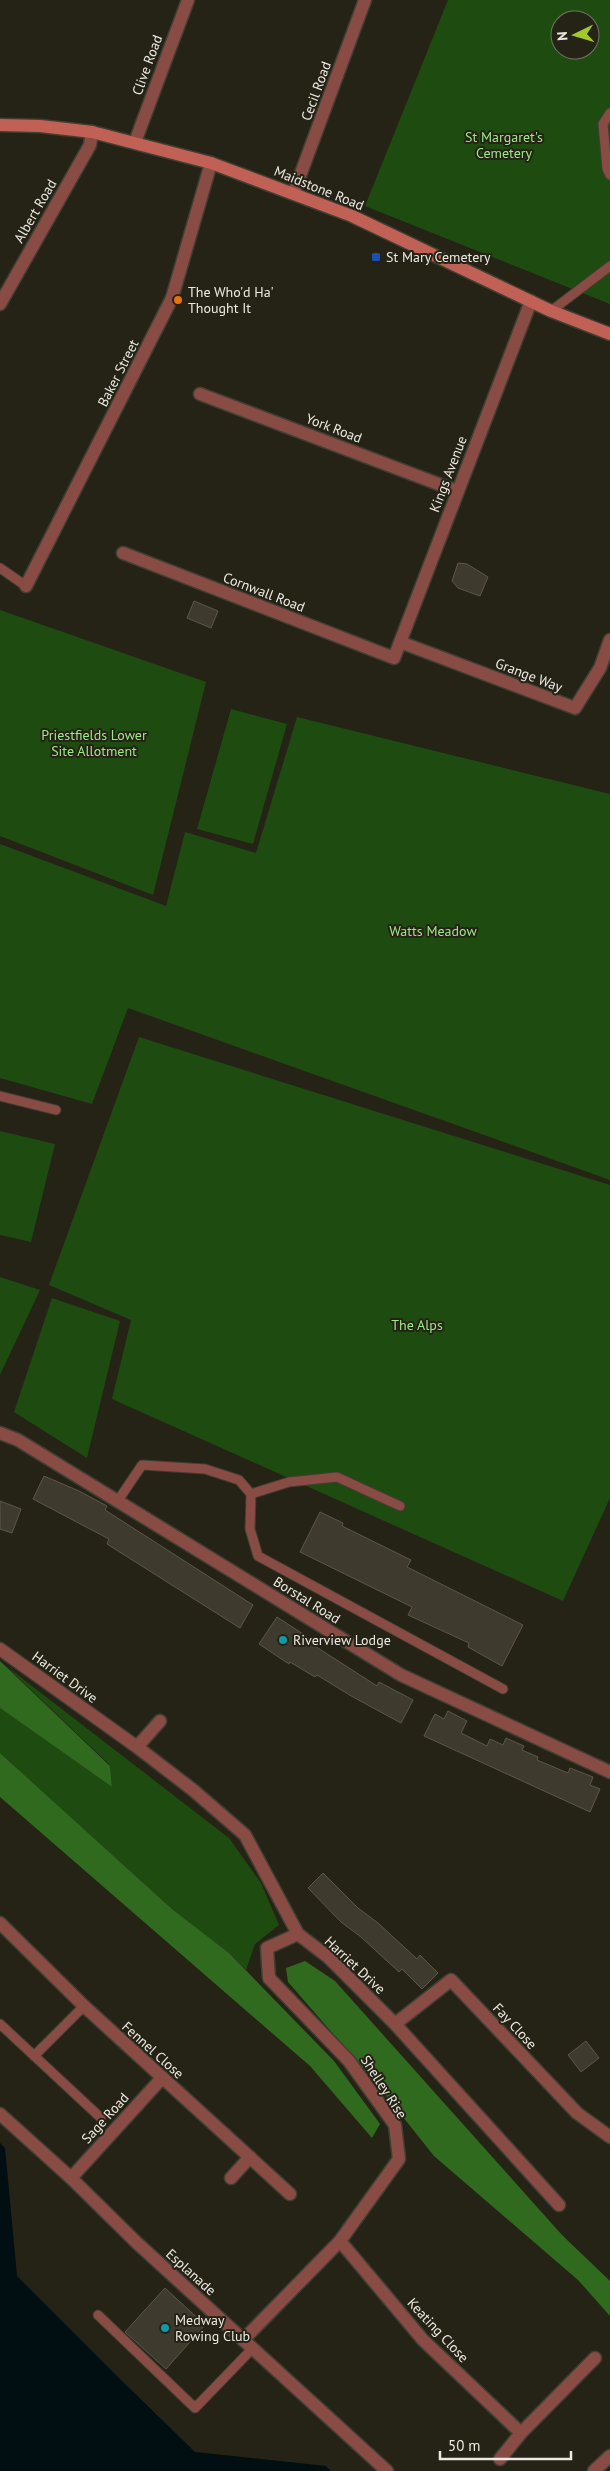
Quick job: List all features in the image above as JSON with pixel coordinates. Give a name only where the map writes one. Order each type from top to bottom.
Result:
[{"type":"main road","name":"Maidstone Road","points":[[0,125],[40,126],[92,132],[212,163],[294,192],[352,216],[552,311],[610,334]]},
{"type":"street","name":"Clive Road","points":[[135,142],[188,0]]},
{"type":"street","name":"Cecil Road","points":[[294,192],[365,0]]},
{"type":"street","name":"Albert Road","points":[[0,304],[90,145],[92,132]]},
{"type":"street","name":"Baker Street","points":[[26,586],[172,298],[212,163]]},
{"type":"street","name":"Kings Avenue","points":[[394,658],[531,301]]},
{"type":"street","name":"York Road","points":[[200,394],[457,491]]},
{"type":"street","name":"Cornwall Road","points":[[123,553],[394,658]]},
{"type":"street","name":"Grange Way","points":[[400,642],[575,708],[605,670],[610,640]]},
{"type":"street","name":"Borstal Road","points":[[0,1433],[18,1440],[401,1675],[610,1772]]},
{"type":"street","name":"Harriet Drive","points":[[0,1649],[137,1747],[193,1790],[245,1835],[298,1934],[328,1956],[395,2024],[559,2205]]},
{"type":"street","points":[[137,1747],[160,1721]]},
{"type":"street","name":"Fennel Close","points":[[0,1923],[84,2006],[290,2194]]},
{"type":"street","name":"Shelley Rise","points":[[248,2344],[340,2241],[399,2159],[394,2125],[349,2060],[269,1978],[267,1948],[298,1934]]},
{"type":"street","name":"Fay Close","points":[[395,2024],[451,1980],[577,2113],[610,2138]]},
{"type":"street","name":"Sage Road","points":[[71,2178],[162,2078]]},
{"type":"street","name":"Esplanade","points":[[0,2114],[71,2178],[136,2242],[387,2471]]},
{"type":"street","points":[[231,2178],[250,2157]]},
{"type":"street","name":"Keating Close","points":[[340,2241],[423,2340],[521,2433]]},
{"type":"street","points":[[500,2459],[521,2433],[596,2358]]},
{"type":"street","points":[[594,2471],[610,2456]]},
{"type":"lane","points":[[610,113],[603,124],[607,169],[610,175]]},
{"type":"lane","points":[[552,311],[610,266]]},
{"type":"lane","points":[[0,568],[26,586]]},
{"type":"lane","points":[[0,1096],[56,1110]]},
{"type":"lane","points":[[117,1502],[142,1465],[205,1469],[239,1480],[251,1494],[250,1529],[258,1556],[503,1689]]},
{"type":"lane","points":[[251,1494],[289,1482],[337,1477],[400,1506]]},
{"type":"lane","points":[[34,2056],[84,2006]]},
{"type":"lane","points":[[0,2024],[101,2118]]},
{"type":"lane","points":[[98,2315],[194,2408],[248,2344]]},
{"type":"green space","name":"St Margaret's Cemetery","points":[[448,0],[610,0],[610,304],[365,206]]},
{"type":"green space","name":"Priestfields Lower Site Allotment","points":[[0,610],[206,682],[153,895],[0,836]]},
{"type":"green space","points":[[231,709],[287,724],[253,844],[197,829]]},
{"type":"green space","name":"Watts Meadow","points":[[297,717],[610,794],[610,1180],[128,1008],[92,1104],[0,1078],[0,844],[166,906],[185,832],[256,853]]},
{"type":"green space","name":"The Alps","points":[[139,1037],[610,1185],[610,1498],[563,1601],[112,1399],[131,1320],[49,1285]]},
{"type":"green space","points":[[0,1131],[55,1144],[31,1242],[0,1235]]},
{"type":"green space","points":[[0,1277],[40,1290],[0,1375]]},
{"type":"green space","points":[[52,1298],[120,1321],[87,1458],[14,1412]]},
{"type":"green space","points":[[0,1661],[110,1766],[112,1787],[0,1708]]},
{"type":"green space","points":[[6,1666],[229,1838],[261,1883],[279,1925],[255,1944],[246,1970],[229,1953],[172,1909],[0,1753],[0,1708],[112,1787],[110,1765]]},
{"type":"green space","points":[[0,1753],[172,1909],[229,1953],[334,2061],[380,2124],[372,2138],[310,2066],[0,1797]]},
{"type":"green space","points":[[305,1961],[335,1981],[562,2235],[610,2281],[610,2316],[578,2280],[434,2156],[375,2082],[288,1982],[286,1968]]},
{"type":"shaded area","points":[[0,2143],[5,2148],[17,2276],[125,2384],[195,2452],[326,2466],[331,2471],[0,2471]]},
{"type":"building","points":[[458,563],[467,564],[488,577],[480,596],[458,588],[452,581]]},
{"type":"building","points":[[194,601],[218,611],[211,628],[187,618]]},
{"type":"building","points":[[44,1476],[79,1491],[107,1506],[105,1510],[253,1605],[240,1628],[107,1544],[109,1539],[33,1499]]},
{"type":"building","points":[[0,1501],[21,1509],[12,1533],[0,1529]]},
{"type":"building","points":[[320,1512],[343,1523],[342,1526],[411,1560],[407,1567],[523,1625],[502,1666],[468,1647],[469,1643],[408,1615],[412,1607],[300,1552]]},
{"type":"building","points":[[277,1617],[306,1636],[304,1639],[377,1686],[379,1682],[413,1700],[401,1723],[317,1675],[315,1677],[290,1662],[289,1664],[259,1644]]},
{"type":"building","points":[[448,1711],[467,1721],[461,1733],[487,1746],[490,1739],[503,1745],[506,1738],[524,1746],[522,1750],[538,1757],[537,1760],[568,1773],[570,1768],[593,1777],[590,1785],[600,1789],[590,1812],[424,1736],[435,1714],[444,1719]]},
{"type":"building","points":[[323,1873],[358,1908],[378,1923],[417,1959],[420,1955],[438,1973],[422,1989],[402,1969],[399,1972],[361,1937],[341,1922],[308,1888]]},
{"type":"building","points":[[586,2041],[599,2058],[581,2072],[568,2055]]},
{"type":"building","name":"Medway Rowing Club","points":[[165,2288],[205,2325],[166,2369],[125,2332]]},
{"type":"place","name":"St Mary Cemetery","points":[[376,257]]},
{"type":"place","name":"The Who'd Ha' Thought It","points":[[178,300]]},
{"type":"place","name":"Riverview Lodge","points":[[283,1640]]},
{"type":"place","name":"Medway Rowing Club","points":[[165,2328]]}]
